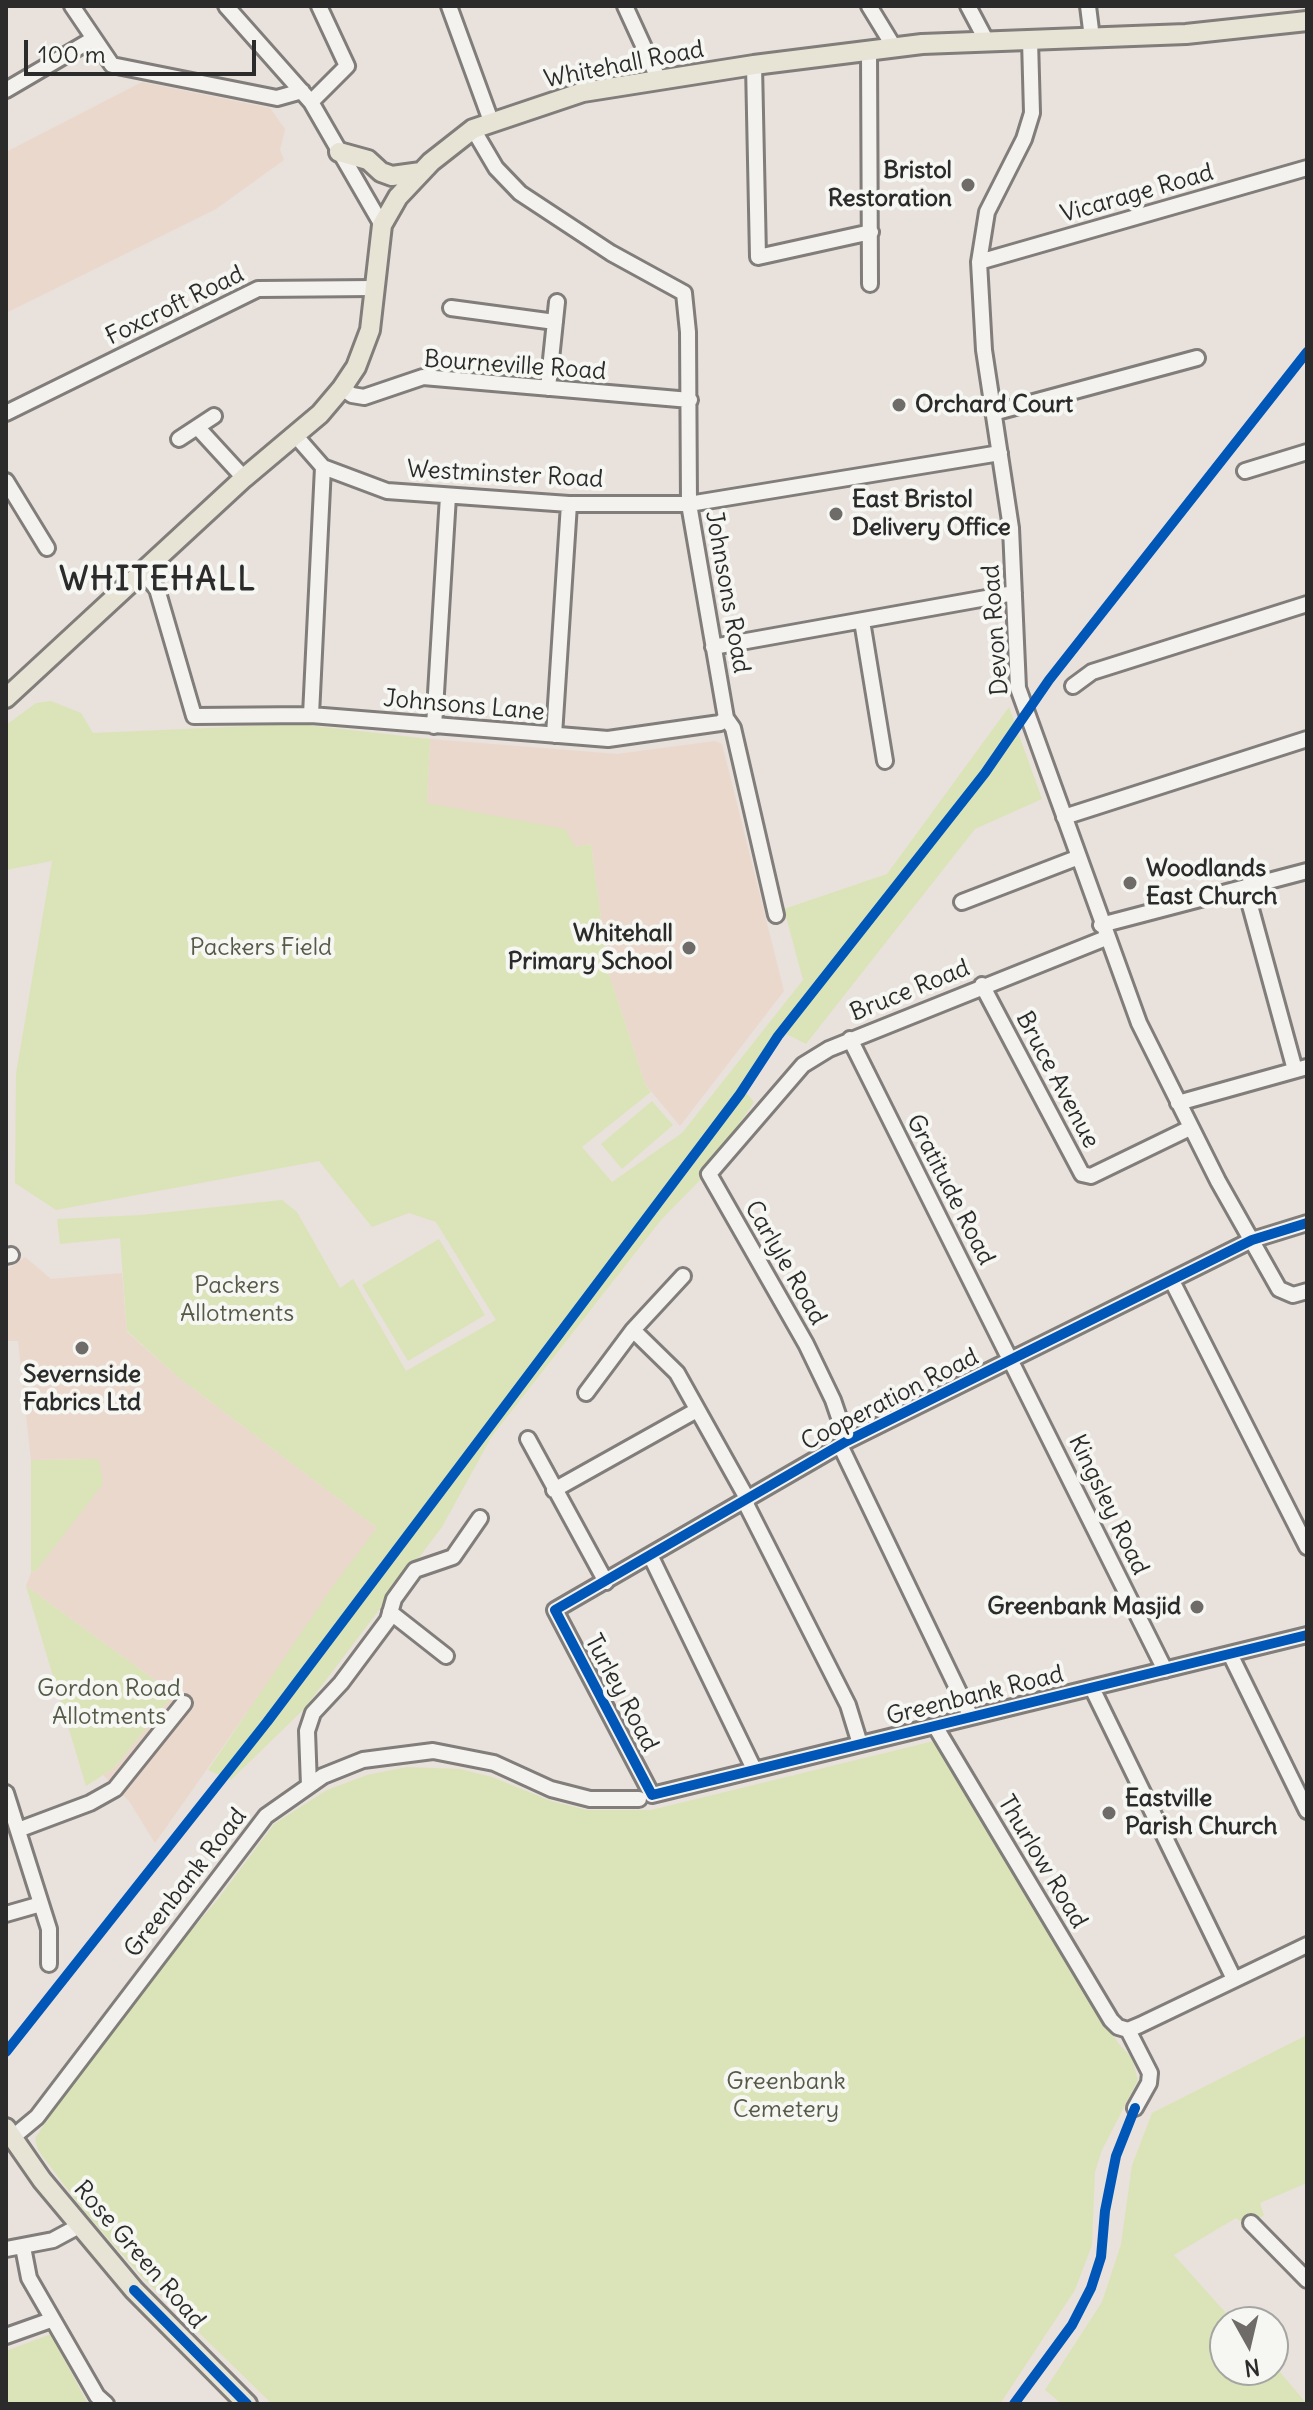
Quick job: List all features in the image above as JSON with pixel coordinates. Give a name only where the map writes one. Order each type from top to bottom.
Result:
[{"type":"main road","name":"Whitehall Road","points":[[8,692],[295,435],[342,388],[356,367],[370,330],[382,225],[398,197],[422,172],[473,129],[583,92],[658,78],[894,47],[986,40],[1186,34],[1300,16]]},
{"type":"main road","points":[[339,152],[368,160],[381,172],[392,176],[422,172]]},
{"type":"main road","name":"Rose Green Road","points":[[9,2133],[79,2226],[134,2290],[247,2404]]},
{"type":"street","points":[[72,6],[112,65],[277,98],[306,96],[347,66],[319,6]]},
{"type":"street","points":[[226,6],[306,96],[382,225]]},
{"type":"street","points":[[449,6],[491,121]]},
{"type":"street","points":[[625,6],[658,78]]},
{"type":"street","points":[[869,6],[894,47]]},
{"type":"street","points":[[968,6],[986,40]]},
{"type":"street","points":[[1088,6],[1092,38]]},
{"type":"street","points":[[6,90],[93,39]]},
{"type":"street","name":"Devon Road","points":[[1030,40],[1032,113],[1024,139],[987,212],[979,262],[984,350],[1011,528],[1018,688],[1103,931],[1139,1023],[1190,1128],[1280,1290],[1293,1295],[1307,1291]]},
{"type":"street","points":[[869,51],[870,284]]},
{"type":"street","points":[[754,65],[758,257],[871,232]]},
{"type":"street","name":"Johnsons Road","points":[[473,129],[496,168],[520,193],[611,253],[664,279],[685,296],[690,400],[689,504],[726,718],[733,728],[776,915]]},
{"type":"street","name":"Vicarage Road","points":[[979,262],[1307,168]]},
{"type":"street","name":"Foxcroft Road","points":[[6,413],[258,289],[374,288]]},
{"type":"street","points":[[548,388],[557,302]]},
{"type":"street","points":[[451,308],[555,322]]},
{"type":"street","points":[[993,413],[1197,358]]},
{"type":"street","name":"Bourneville Road","points":[[342,388],[364,397],[423,377],[690,400]]},
{"type":"street","points":[[179,439],[199,429],[214,416]]},
{"type":"street","points":[[199,429],[244,478]]},
{"type":"street","points":[[295,435],[323,467],[311,715]]},
{"type":"street","points":[[1245,471],[1307,452]]},
{"type":"street","name":"Westminster Road","points":[[323,467],[387,491],[569,504],[689,504],[1000,453]]},
{"type":"street","points":[[6,481],[47,548]]},
{"type":"street","points":[[434,726],[448,496]]},
{"type":"street","points":[[554,735],[569,504]]},
{"type":"street","name":"Johnsons Lane","points":[[142,571],[157,589],[194,716],[311,715],[615,739],[720,723],[726,718]]},
{"type":"street","points":[[713,647],[1014,593]]},
{"type":"street","points":[[1073,686],[1092,672],[1307,604]]},
{"type":"street","points":[[862,621],[885,761]]},
{"type":"street","points":[[1064,817],[1307,739]]},
{"type":"street","points":[[962,902],[983,900],[1079,857]]},
{"type":"street","name":"Bruce Road","points":[[754,1119],[803,1065],[850,1039],[1103,931],[1307,871]]},
{"type":"street","points":[[1178,1103],[1301,1069],[1245,887]]},
{"type":"street","name":"Bruce Avenue","points":[[982,985],[1082,1174],[1091,1176],[1190,1128]]},
{"type":"street","name":"Gratitude Road","points":[[850,1039],[1011,1360]]},
{"type":"street","name":"Carlyle Road","points":[[754,1119],[709,1174],[806,1344],[833,1400],[844,1443],[971,1717]]},
{"type":"street","name":"Cooperation Road","points":[[555,1610],[844,1443],[1252,1240],[1307,1223]]},
{"type":"street","points":[[586,1393],[633,1330],[683,1276]]},
{"type":"street","points":[[1172,1281],[1307,1547]]},
{"type":"street","points":[[633,1330],[671,1365],[697,1410],[848,1705],[860,1744]]},
{"type":"street","name":"Kingsley Road","points":[[1011,1360],[1165,1670]]},
{"type":"street","points":[[554,1490],[697,1410]]},
{"type":"street","points":[[528,1439],[606,1582]]},
{"type":"street","points":[[309,1786],[307,1731],[313,1713],[341,1683],[388,1620],[394,1599],[415,1570],[448,1561],[480,1518]]},
{"type":"street","points":[[651,1557],[754,1769]]},
{"type":"street","name":"Turley Road","points":[[555,1610],[646,1797]]},
{"type":"street","points":[[390,1612],[446,1656]]},
{"type":"street","name":"Greenbank Road","points":[[9,2133],[37,2117],[266,1816],[323,1776],[363,1760],[433,1751],[494,1763],[551,1789],[590,1799],[646,1797],[1307,1635]]},
{"type":"street","points":[[1230,1654],[1307,1811]]},
{"type":"street","points":[[1092,1688],[1234,1979]]},
{"type":"street","points":[[18,1830],[90,1803],[115,1789],[184,1703]]},
{"type":"street","name":"Thurlow Road","points":[[935,1726],[1111,2020],[1128,2030]]},
{"type":"street","points":[[6,1793],[49,1929],[49,1964]]},
{"type":"street","points":[[6,1914],[41,1904]]},
{"type":"street","points":[[1135,2108],[1150,2073],[1128,2030],[1307,1945]]},
{"type":"street","points":[[1251,2223],[1307,2280]]},
{"type":"street","points":[[6,2249],[53,2240],[79,2226]]},
{"type":"street","points":[[23,2247],[29,2278],[51,2320],[106,2404]]},
{"type":"street","points":[[6,2336],[51,2320]]},
{"type":"shaded area","points":[[142,82],[270,108],[285,129],[280,150],[284,160],[216,209],[6,313],[6,152]]},
{"type":"shaded area","name":"Whitehall Primary School","points":[[430,739],[617,754],[715,741],[722,744],[784,991],[680,1126],[645,1084],[608,971],[591,844],[575,847],[427,803]]},
{"type":"shaded area","points":[[25,1257],[51,1279],[122,1273],[127,1332],[178,1377],[377,1528],[155,1843],[129,1801],[103,1775],[114,1768],[174,1694],[26,1586],[31,1573],[36,1571],[103,1483],[98,1459],[31,1460],[18,1341],[6,1341],[6,1271]]},
{"type":"green space","name":"Packers Field","points":[[51,701],[81,713],[93,733],[297,724],[430,739],[427,803],[565,829],[575,847],[591,844],[608,971],[645,1084],[651,1092],[582,1147],[612,1182],[682,1133],[803,980],[784,909],[887,874],[1009,707],[1042,799],[975,829],[806,1044],[777,1029],[740,1085],[754,1102],[703,1177],[661,1220],[492,1436],[442,1527],[304,1709],[231,1780],[208,1770],[333,1586],[377,1528],[178,1377],[127,1331],[120,1238],[60,1244],[57,1219],[141,1215],[282,1200],[297,1212],[340,1288],[353,1279],[406,1371],[496,1320],[436,1222],[409,1213],[372,1227],[319,1161],[56,1210],[15,1183],[16,1074],[52,861],[6,870],[6,725],[36,703]]},
{"type":"green space","points":[[652,1101],[673,1125],[622,1169],[601,1144]]},
{"type":"green space","points":[[439,1239],[485,1315],[408,1361],[362,1285]]},
{"type":"green space","points":[[99,1459],[103,1484],[36,1571],[31,1573],[31,1460]]},
{"type":"green space","name":"Gordon Road Allotments","points":[[26,1586],[174,1694],[114,1768],[86,1786]]},
{"type":"green space","name":"Greenbank Cemetery","points":[[934,1741],[1118,2043],[1132,2058],[1138,2080],[1102,2150],[1095,2172],[1092,2245],[1075,2290],[1000,2404],[272,2404],[141,2276],[83,2210],[38,2150],[35,2138],[122,2012],[218,1899],[274,1824],[327,1790],[367,1775],[407,1767],[460,1769],[492,1777],[551,1801],[587,1810],[651,1810]]},
{"type":"green space","points":[[1307,2035],[1307,2183],[1260,2203],[1264,2215],[1247,2226],[1236,2218],[1174,2255],[1220,2306],[1209,2306],[1209,2386],[1289,2386],[1289,2383],[1307,2404],[1062,2404],[1045,2390],[1102,2302],[1121,2244],[1132,2165],[1152,2113]]},
{"type":"green space","points":[[51,2334],[88,2404],[6,2404],[6,2351]]},
{"type":"cycle path","points":[[6,2052],[267,1722],[740,1094],[778,1036],[985,773],[1049,680],[1307,352]]},
{"type":"cycle path","points":[[1307,1223],[1252,1240],[847,1441],[555,1610],[652,1795],[1307,1635]]},
{"type":"cycle path","points":[[1014,2404],[1072,2325],[1091,2288],[1101,2257],[1105,2211],[1116,2156],[1135,2108]]},
{"type":"cycle path","points":[[134,2290],[247,2404]]},
{"type":"place","name":"Bristol Restoration","points":[[968,185]]},
{"type":"place","name":"Orchard Court","points":[[899,405]]},
{"type":"place","name":"East Bristol Delivery Office","points":[[836,514]]},
{"type":"place","name":"Woodlands East Church","points":[[1130,883]]},
{"type":"place","name":"Whitehall Primary School","points":[[689,948]]},
{"type":"place","name":"Severnside Fabrics Ltd","points":[[82,1348]]},
{"type":"place","name":"Greenbank Masjid","points":[[1197,1607]]},
{"type":"place","name":"Eastville Parish Church","points":[[1109,1813]]},
{"type":"district","name":"WHITEHALL","points":[[158,581]]},
{"type":"park label","name":"Packers Allotments","points":[[237,1300]]}]
